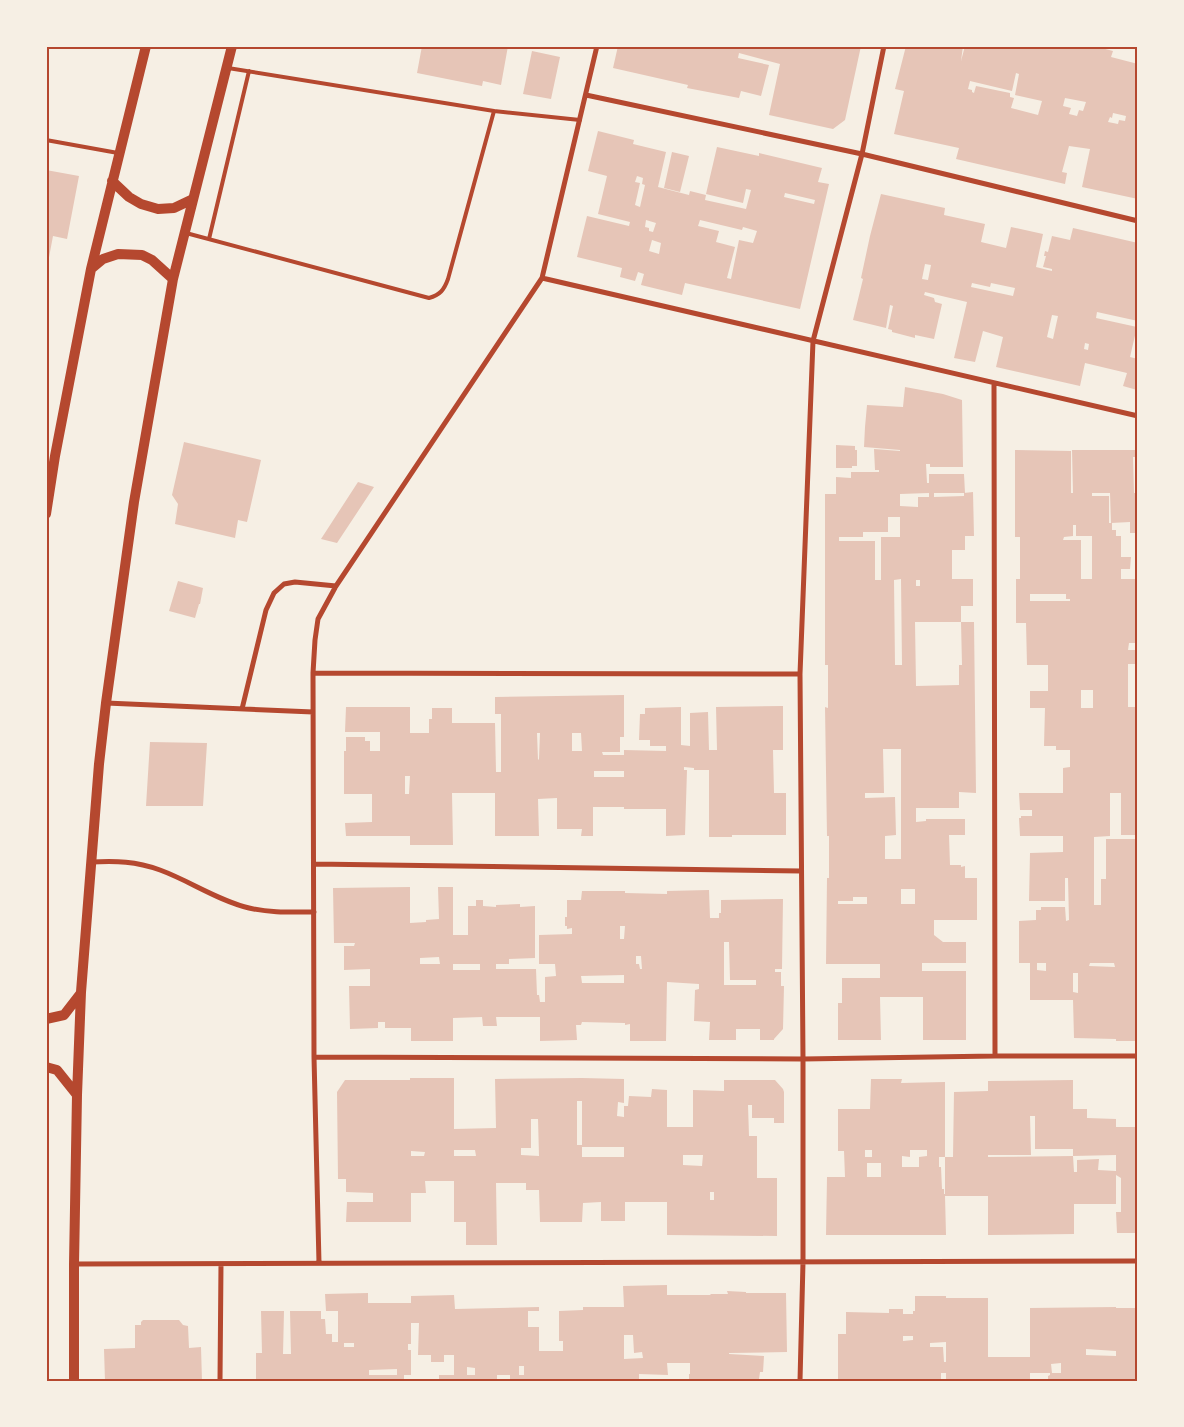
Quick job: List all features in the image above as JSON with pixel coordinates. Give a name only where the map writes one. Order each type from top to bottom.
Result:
[{"type":"main road","points":[[46,514],[51,456],[91,269],[146,46]]},
{"type":"main road","points":[[74,1381],[77,1095],[81,992],[99,764],[106,703],[134,502],[174,279],[232,46]]},
{"type":"main road","points":[[112,180],[129,197],[141,204],[158,209],[174,208],[193,199]]},
{"type":"main road","points":[[91,269],[103,259],[118,254],[142,255],[152,260],[174,279]]},
{"type":"main road","points":[[46,1019],[64,1015],[81,992]]},
{"type":"main road","points":[[46,1067],[57,1070],[77,1095]]},
{"type":"street","points":[[319,1262],[314,1058],[313,674],[314,640],[318,619],[336,586],[542,278],[597,46]]},
{"type":"street","points":[[800,1381],[803,1262],[803,1060],[800,674],[813,342],[862,154],[884,46]]},
{"type":"street","points":[[586,95],[862,154],[1138,221]]},
{"type":"street","points":[[542,278],[1138,416]]},
{"type":"street","points":[[994,384],[995,1056]]},
{"type":"street","points":[[242,709],[266,610],[274,593],[284,584],[295,582],[336,586]]},
{"type":"street","points":[[313,674],[800,674]]},
{"type":"street","points":[[106,703],[314,712]]},
{"type":"street","points":[[91,862],[119,861],[160,870],[248,908],[265,911],[314,912]]},
{"type":"street","points":[[314,864],[801,871]]},
{"type":"street","points":[[314,1058],[803,1060],[995,1056],[1138,1056]]},
{"type":"street","points":[[74,1264],[1138,1261]]},
{"type":"street","points":[[220,1381],[221,1264]]},
{"type":"lane","points":[[226,68],[494,111],[580,120]]},
{"type":"lane","points":[[209,239],[249,71]]},
{"type":"lane","points":[[186,233],[429,298],[437,296],[444,289],[448,280],[494,111]]},
{"type":"lane","points":[[46,140],[120,154]]},
{"type":"building","points":[[422,46],[508,46],[501,85],[483,81],[482,86],[417,73]]},
{"type":"building","points":[[618,46],[861,46],[845,120],[833,129],[769,115],[780,64],[739,53],[738,58],[769,65],[761,96],[741,91],[739,98],[687,88],[688,85],[613,68]]},
{"type":"building","points":[[906,46],[963,46],[961,61],[965,46],[1094,46],[1113,51],[1111,57],[1138,64],[1138,199],[1082,187],[1090,149],[1069,146],[1062,172],[1067,173],[1065,184],[956,159],[959,148],[894,134],[904,91],[895,89]],"holes":[[[1016,73],[1019,74],[1015,95],[1042,101],[1038,115],[1011,108],[1014,98],[1010,97],[1010,93],[976,86],[974,93],[968,89],[970,81],[1012,91]],[[1065,98],[1086,102],[1083,111],[1079,110],[1077,116],[1069,114],[1071,108],[1063,106]],[[1113,113],[1126,116],[1125,121],[1119,120],[1118,124],[1108,122],[1110,117],[1112,118]]]},
{"type":"building","points":[[532,51],[560,57],[551,99],[523,94]]},
{"type":"building","points":[[598,131],[634,140],[633,144],[666,152],[658,187],[689,195],[690,191],[706,195],[705,200],[746,209],[751,190],[746,189],[743,203],[706,194],[717,147],[759,156],[759,153],[822,168],[818,182],[829,184],[800,309],[685,283],[682,295],[641,285],[644,274],[638,272],[635,281],[620,277],[622,268],[577,257],[587,216],[629,226],[630,222],[598,214],[607,176],[588,171]],"holes":[[[637,176],[643,178],[642,184],[645,185],[640,207],[635,205],[640,183],[635,182]],[[785,193],[815,200],[814,204],[784,197]],[[646,220],[656,223],[653,232],[645,227]],[[700,220],[742,230],[743,227],[757,231],[753,243],[739,240],[731,279],[727,278],[735,247],[716,242],[719,231],[698,226]],[[652,240],[661,243],[659,254],[649,251]]]},
{"type":"building","points":[[672,152],[689,156],[680,192],[664,188]]},
{"type":"building","points":[[46,170],[79,176],[67,239],[53,236],[47,268]]},
{"type":"building","points":[[881,194],[945,208],[944,215],[985,224],[981,242],[1006,248],[1011,227],[1043,234],[1036,267],[1052,271],[1052,269],[1043,267],[1046,256],[1044,256],[1045,251],[1048,252],[1052,236],[1070,240],[1073,228],[1138,243],[1138,321],[1097,312],[1096,318],[1137,327],[1130,357],[1138,359],[1137,390],[1123,386],[1127,373],[1085,363],[1080,386],[996,367],[1003,337],[983,331],[975,362],[954,358],[967,302],[925,292],[924,295],[934,298],[935,302],[942,304],[934,339],[915,335],[915,338],[892,332],[892,330],[888,329],[893,306],[890,305],[886,328],[853,320],[863,279],[861,278]],"holes":[[[925,264],[931,265],[928,280],[922,279]],[[972,283],[990,287],[991,283],[1015,288],[1013,296],[971,287]],[[1052,315],[1058,316],[1053,339],[1047,337]],[[1085,343],[1089,344],[1088,350],[1084,349]]]},
{"type":"building","points":[[905,387],[943,394],[962,400],[963,467],[930,467],[930,464],[926,464],[927,483],[929,483],[929,474],[964,474],[965,493],[973,492],[974,536],[965,536],[965,550],[952,550],[952,579],[973,579],[973,606],[961,606],[961,622],[974,622],[976,793],[959,792],[959,808],[916,808],[916,822],[926,821],[926,819],[965,819],[965,835],[949,835],[950,865],[965,866],[965,878],[977,878],[977,920],[934,920],[934,935],[943,942],[966,942],[966,963],[922,963],[922,971],[966,971],[966,1040],[923,1040],[923,997],[880,997],[881,1040],[838,1040],[838,1003],[842,1003],[842,978],[880,978],[880,964],[826,964],[829,836],[827,836],[825,707],[828,708],[828,665],[825,665],[825,494],[836,494],[836,477],[851,478],[851,472],[879,472],[879,470],[875,470],[874,449],[900,451],[864,447],[867,405],[903,407]],"holes":[[[929,493],[929,497],[918,497],[918,507],[900,506],[900,494]],[[934,493],[964,493],[964,496],[934,497]],[[888,517],[900,517],[900,537],[881,537],[881,580],[875,580],[875,541],[839,541],[839,537],[863,537],[863,532],[888,532]],[[901,579],[902,665],[895,665],[894,580]],[[916,580],[920,580],[920,586],[916,586]],[[915,622],[961,622],[962,665],[959,665],[959,685],[916,686]],[[883,749],[901,749],[901,859],[885,859],[885,836],[896,835],[895,797],[865,798],[865,793],[884,793]],[[901,889],[915,889],[915,904],[901,904]],[[853,897],[867,897],[867,904],[838,904],[838,901],[853,901]]]},
{"type":"building","points":[[184,442],[261,460],[247,522],[238,520],[235,538],[175,524],[178,504],[172,495]]},
{"type":"building","points":[[836,445],[855,446],[855,450],[857,450],[857,466],[852,466],[852,468],[836,468]]},
{"type":"building","points":[[1015,450],[1071,451],[1071,493],[1073,493],[1072,450],[1138,450],[1138,457],[1133,457],[1134,493],[1138,493],[1138,533],[1130,533],[1130,522],[1111,523],[1112,530],[1116,530],[1116,536],[1121,536],[1121,557],[1131,557],[1130,569],[1121,569],[1121,579],[1138,579],[1138,643],[1129,643],[1128,650],[1138,650],[1138,664],[1128,664],[1128,707],[1138,707],[1138,835],[1121,835],[1121,793],[1110,793],[1110,836],[1094,837],[1094,905],[1101,905],[1101,879],[1106,879],[1106,839],[1138,839],[1138,1041],[1074,1038],[1073,1000],[1030,1000],[1030,963],[1019,963],[1019,921],[1036,920],[1036,910],[1041,910],[1041,907],[1065,907],[1066,921],[1069,920],[1068,878],[1065,878],[1065,901],[1029,901],[1030,853],[1063,852],[1063,836],[1020,836],[1019,818],[1021,816],[1032,816],[1032,810],[1020,810],[1019,793],[1063,793],[1063,768],[1070,767],[1070,750],[1056,750],[1056,746],[1044,746],[1045,708],[1030,708],[1030,691],[1048,691],[1048,665],[1027,665],[1026,623],[1016,623],[1016,579],[1020,579],[1020,537],[1015,537]],"holes":[[[1092,493],[1110,493],[1111,523],[1109,523],[1109,496],[1092,496]],[[1073,525],[1076,525],[1076,536],[1092,536],[1092,579],[1081,579],[1081,540],[1063,540],[1064,537],[1073,536]],[[1030,594],[1066,594],[1066,599],[1070,599],[1070,601],[1030,601]],[[1081,690],[1093,690],[1093,708],[1081,708]],[[1037,963],[1046,963],[1046,971],[1037,970]],[[1090,963],[1114,963],[1115,967],[1089,966]],[[1073,973],[1078,973],[1078,993],[1073,992]]]},
{"type":"building","points":[[358,482],[374,487],[337,543],[321,539]]},
{"type":"building","points":[[178,581],[203,588],[195,618],[169,611]]},
{"type":"building","points":[[624,695],[624,737],[620,737],[620,752],[602,752],[603,755],[624,755],[624,750],[666,751],[666,746],[650,746],[650,740],[639,740],[640,714],[645,714],[645,708],[681,707],[681,745],[690,746],[690,713],[708,712],[709,750],[717,750],[716,707],[783,706],[783,750],[773,750],[774,793],[786,793],[786,835],[709,837],[709,770],[694,770],[694,768],[684,767],[684,770],[687,770],[685,835],[666,836],[666,809],[593,807],[593,836],[581,836],[582,829],[557,829],[557,798],[538,799],[539,836],[495,836],[495,793],[452,793],[453,845],[410,845],[410,836],[346,836],[345,823],[372,822],[372,794],[344,794],[344,751],[346,751],[346,737],[365,737],[365,741],[370,741],[370,751],[380,751],[380,732],[345,732],[346,707],[410,707],[410,733],[429,733],[429,719],[432,719],[432,708],[452,708],[452,723],[495,723],[496,772],[501,772],[501,714],[495,714],[495,697]],"holes":[[[537,733],[540,733],[539,759]],[[572,733],[581,733],[582,751],[572,751]],[[594,771],[624,771],[624,777],[594,777]],[[405,776],[410,776],[409,794],[405,794]]]},
{"type":"building","points":[[150,742],[207,743],[203,806],[146,806]]},
{"type":"building","points":[[410,887],[410,923],[439,919],[438,887],[453,887],[453,935],[468,935],[468,906],[476,906],[476,900],[483,900],[483,906],[496,907],[496,905],[520,904],[520,907],[535,906],[535,958],[509,959],[509,964],[496,964],[496,969],[536,969],[537,995],[539,995],[540,1002],[545,1002],[545,977],[556,976],[555,964],[539,964],[539,935],[572,934],[572,928],[567,929],[567,926],[565,926],[567,900],[581,900],[582,891],[625,891],[625,893],[667,894],[667,891],[709,890],[710,918],[719,918],[721,900],[783,899],[782,969],[775,969],[775,972],[781,972],[781,986],[784,986],[783,1029],[774,1040],[760,1040],[760,1029],[736,1029],[736,1040],[709,1040],[710,1022],[694,1021],[695,990],[699,989],[699,984],[667,982],[666,1041],[630,1041],[630,1024],[582,1022],[581,1025],[576,1025],[577,1040],[540,1041],[540,1017],[496,1017],[497,1026],[483,1026],[482,1017],[453,1018],[453,1041],[411,1041],[411,1028],[385,1028],[385,1022],[378,1022],[378,1028],[350,1029],[349,986],[370,986],[370,969],[344,970],[344,946],[354,946],[355,943],[334,943],[333,888]],"holes":[[[620,926],[625,926],[624,939],[620,939]],[[724,942],[729,942],[730,980],[756,980],[756,985],[724,985]],[[636,956],[641,956],[642,969],[640,969],[639,964],[636,964]],[[439,957],[440,964],[420,964],[420,958]],[[453,964],[480,964],[480,970],[453,970]],[[624,975],[624,983],[582,983],[581,976]]]},
{"type":"building","points":[[410,1078],[454,1078],[454,1129],[496,1128],[495,1079],[624,1079],[624,1103],[618,1102],[617,1116],[624,1117],[624,1106],[628,1106],[629,1096],[651,1097],[652,1089],[667,1090],[667,1127],[693,1127],[693,1090],[724,1091],[724,1080],[775,1080],[784,1092],[784,1123],[774,1123],[774,1118],[752,1118],[752,1105],[748,1105],[749,1136],[757,1136],[757,1178],[777,1178],[777,1236],[667,1235],[667,1202],[625,1202],[625,1221],[601,1221],[601,1202],[583,1203],[582,1222],[540,1222],[539,1190],[526,1190],[526,1183],[496,1183],[497,1245],[466,1245],[466,1222],[454,1222],[454,1181],[425,1181],[426,1193],[411,1193],[411,1222],[346,1222],[347,1202],[373,1202],[373,1193],[346,1192],[346,1179],[338,1179],[337,1092],[345,1080],[410,1080]],"holes":[[[577,1101],[582,1101],[582,1145],[577,1145]],[[531,1119],[538,1119],[539,1156],[521,1155],[521,1148],[531,1148]],[[582,1147],[624,1147],[624,1157],[582,1157]],[[454,1150],[475,1150],[476,1156],[454,1156]],[[411,1151],[425,1152],[424,1156],[411,1156]],[[683,1155],[703,1155],[702,1166],[683,1165]],[[710,1192],[714,1192],[714,1200],[710,1200]]]},
{"type":"building","points":[[871,1079],[902,1079],[901,1083],[945,1082],[945,1157],[953,1157],[954,1092],[988,1091],[988,1081],[1073,1080],[1073,1109],[1087,1109],[1087,1118],[1116,1119],[1116,1127],[1138,1127],[1138,1233],[1117,1233],[1116,1212],[1121,1212],[1121,1178],[1116,1175],[1116,1204],[1074,1204],[1074,1234],[988,1235],[988,1196],[945,1196],[946,1235],[826,1235],[827,1177],[845,1177],[844,1151],[838,1151],[838,1109],[870,1109]],"holes":[[[1030,1116],[1035,1116],[1035,1149],[1073,1149],[1073,1156],[988,1157],[988,1155],[1031,1155]],[[865,1150],[872,1150],[872,1157],[865,1157]],[[910,1150],[927,1150],[927,1156],[919,1157],[919,1167],[902,1167],[902,1156],[910,1157]],[[1116,1155],[1116,1171],[1098,1170],[1099,1159],[1077,1160],[1077,1172],[1074,1172],[1073,1156]],[[939,1157],[945,1157],[945,1194],[944,1189],[942,1189]],[[867,1163],[881,1163],[881,1177],[867,1177]]]},
{"type":"building","points":[[667,1285],[667,1295],[728,1294],[727,1291],[786,1293],[787,1352],[729,1353],[764,1356],[763,1372],[760,1372],[759,1379],[765,1379],[765,1381],[689,1381],[690,1363],[667,1363],[668,1375],[639,1374],[639,1381],[510,1381],[510,1375],[497,1375],[497,1381],[439,1381],[439,1375],[454,1375],[454,1355],[444,1355],[444,1362],[431,1362],[431,1355],[418,1355],[419,1323],[411,1323],[411,1344],[408,1344],[408,1350],[411,1350],[411,1375],[404,1375],[404,1381],[256,1381],[256,1353],[262,1353],[261,1311],[284,1311],[283,1354],[291,1354],[290,1311],[321,1311],[321,1319],[325,1319],[326,1334],[332,1334],[332,1342],[338,1342],[338,1311],[326,1311],[325,1294],[368,1293],[368,1303],[411,1303],[411,1296],[454,1295],[455,1309],[539,1307],[539,1311],[528,1311],[528,1327],[539,1327],[539,1351],[563,1351],[563,1341],[559,1341],[559,1311],[583,1310],[583,1307],[624,1307],[623,1286]],"holes":[[[624,1335],[633,1335],[634,1353],[642,1352],[643,1358],[624,1359]],[[344,1343],[354,1343],[354,1347],[344,1347]],[[519,1366],[524,1366],[524,1375],[519,1375]],[[467,1367],[475,1368],[475,1375],[467,1375]],[[397,1369],[397,1375],[369,1375],[369,1370]]]},
{"type":"building","points":[[915,1296],[988,1298],[988,1357],[1030,1357],[1030,1308],[1138,1308],[1138,1381],[1048,1381],[1050,1373],[1030,1373],[1030,1381],[946,1381],[946,1373],[941,1373],[941,1381],[838,1381],[838,1334],[846,1334],[846,1312],[889,1313],[889,1309],[903,1309],[903,1314],[913,1314],[913,1311],[915,1311]],"holes":[[[903,1336],[913,1336],[913,1340],[903,1341]],[[946,1342],[946,1362],[944,1362],[943,1347],[930,1347],[930,1343]],[[1086,1349],[1116,1351],[1116,1356],[1086,1355]],[[1061,1363],[1061,1373],[1052,1373],[1051,1364]]]},
{"type":"building","points":[[143,1320],[179,1320],[183,1325],[188,1326],[189,1348],[201,1347],[202,1381],[105,1381],[104,1349],[135,1348],[135,1325],[141,1325]]}]
